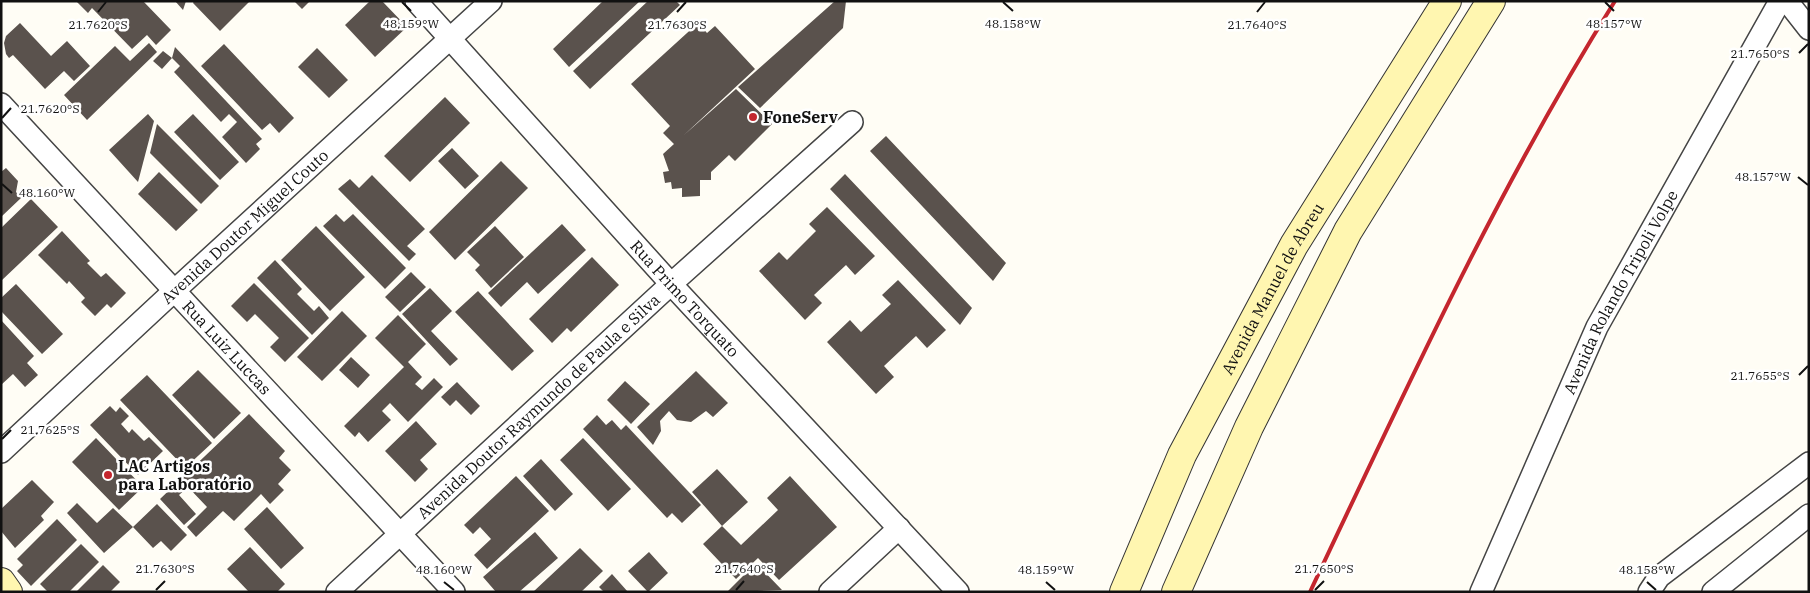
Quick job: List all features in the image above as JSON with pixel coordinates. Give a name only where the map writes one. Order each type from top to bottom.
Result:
[{"type":"main road","name":"Avenida Manuel de Abreu","points":[[1124,592],[1182,455],[1294,245],[1447,1]]},
{"type":"main road","points":[[1176,592],[1249,427],[1348,231],[1491,1]]},
{"type":"main road","points":[[1,582],[8,592]]},
{"type":"street","name":"Rua Primo Torquato","points":[[416,1],[671,284],[958,592]]},
{"type":"street","name":"Avenida Doutor Miguel Couto","points":[[1,452],[491,1]]},
{"type":"street","name":"Avenida Rolando Tripoli Volpe","points":[[1481,592],[1597,327],[1780,1]]},
{"type":"street","points":[[1787,1],[1809,29]]},
{"type":"street","name":"Rua Luiz Luccas","points":[[1,104],[454,592]]},
{"type":"street","name":"Avenida Doutor Raymundo de Paula e Silva","points":[[337,592],[671,284],[852,122]]},
{"type":"street","points":[[1649,592],[1659,577],[1809,463]]},
{"type":"street","points":[[1712,592],[1809,515]]},
{"type":"street","points":[[830,592],[899,528]]},
{"type":"building","points":[[76,1],[143,1],[171,30],[156,45],[147,35],[132,49],[92,8],[88,13]]},
{"type":"building","points":[[175,1],[186,1],[183,10]]},
{"type":"building","points":[[194,1],[250,1],[220,31],[193,3]]},
{"type":"building","points":[[294,1],[310,1],[302,9]]},
{"type":"building","points":[[370,1],[382,1],[407,27],[375,57],[345,25]]},
{"type":"building","points":[[603,1],[640,1],[569,67],[553,49]]},
{"type":"building","points":[[648,1],[676,1],[680,5],[590,89],[573,71]]},
{"type":"building","points":[[835,1],[846,1],[843,28],[760,108],[738,87]]},
{"type":"building","points":[[20,23],[51,56],[67,41],[90,66],[74,81],[64,71],[45,89],[13,55],[9,58],[6,54],[4,43],[6,36]]},
{"type":"building","points":[[698,23],[707,33],[715,26],[755,69],[684,135],[736,89],[772,124],[735,161],[729,155],[711,172],[711,180],[700,180],[700,196],[682,197],[682,188],[672,189],[671,182],[665,183],[663,172],[669,171],[663,154],[674,144],[663,133],[670,126],[631,84]]},
{"type":"building","points":[[149,43],[157,52],[87,120],[64,95],[115,46],[130,61]]},
{"type":"building","points":[[224,44],[294,118],[279,133],[270,123],[262,130],[201,66]]},
{"type":"building","points":[[175,47],[262,139],[256,144],[260,149],[246,163],[222,137],[237,122],[229,114],[221,122],[174,72],[180,66],[172,58]]},
{"type":"building","points":[[317,48],[348,80],[329,98],[298,67]]},
{"type":"building","points":[[163,51],[172,58],[162,69],[153,61]]},
{"type":"building","points":[[445,97],[470,123],[410,182],[384,156]]},
{"type":"building","points":[[148,114],[154,121],[138,182],[109,150]]},
{"type":"building","points":[[193,114],[239,162],[220,180],[174,132]]},
{"type":"building","points":[[157,124],[219,186],[201,204],[150,153]]},
{"type":"building","points":[[886,136],[1006,263],[993,281],[870,151]]},
{"type":"building","points":[[452,148],[479,176],[465,189],[438,161]]},
{"type":"building","points":[[501,161],[528,188],[455,260],[429,232]]},
{"type":"building","points":[[6,168],[18,181],[16,192],[21,198],[1,217],[1,172]]},
{"type":"building","points":[[159,172],[198,210],[176,231],[138,194]]},
{"type":"building","points":[[845,174],[972,308],[960,325],[830,189]]},
{"type":"building","points":[[372,175],[425,229],[407,246],[416,254],[409,261],[338,189],[350,179],[359,188]]},
{"type":"building","points":[[31,199],[58,227],[1,281],[1,228]]},
{"type":"building","points":[[827,207],[875,256],[855,275],[846,265],[814,295],[822,303],[805,320],[759,271],[779,252],[787,260],[816,231],[809,224]]},
{"type":"building","points":[[336,214],[344,222],[353,214],[406,268],[385,289],[323,226]]},
{"type":"building","points":[[562,224],[586,250],[538,294],[527,282],[501,307],[488,293]]},
{"type":"building","points":[[316,226],[365,277],[330,311],[281,260]]},
{"type":"building","points":[[495,226],[524,257],[491,288],[475,270],[480,265],[467,252]]},
{"type":"building","points":[[62,231],[90,261],[87,263],[101,277],[106,273],[126,293],[111,308],[107,304],[95,316],[81,302],[85,298],[69,281],[67,284],[38,255]]},
{"type":"building","points":[[592,257],[619,285],[571,332],[567,328],[552,343],[529,319]]},
{"type":"building","points":[[275,260],[302,289],[297,294],[314,311],[319,306],[329,318],[312,335],[257,278]]},
{"type":"building","points":[[411,272],[426,287],[400,312],[385,297]]},
{"type":"building","points":[[898,280],[946,330],[927,348],[916,336],[884,366],[894,377],[876,394],[827,342],[850,320],[861,332],[891,304],[882,295]]},
{"type":"building","points":[[254,283],[309,338],[285,362],[270,347],[279,338],[255,314],[247,322],[231,306]]},
{"type":"building","points":[[16,284],[63,334],[42,354],[1,311],[1,298]]},
{"type":"building","points":[[430,288],[452,311],[431,331],[458,359],[450,366],[402,314]]},
{"type":"building","points":[[478,291],[534,351],[512,371],[455,312]]},
{"type":"building","points":[[342,311],[367,336],[322,381],[297,357]]},
{"type":"building","points":[[398,315],[426,344],[408,362],[422,377],[415,384],[422,390],[434,378],[443,387],[408,422],[390,403],[382,411],[391,420],[368,442],[359,432],[355,437],[344,426],[404,367],[375,338]]},
{"type":"building","points":[[1,320],[34,356],[27,363],[38,375],[25,387],[13,374],[1,385]]},
{"type":"building","points":[[351,357],[370,375],[358,388],[339,370]]},
{"type":"building","points":[[198,370],[241,413],[214,439],[172,395]]},
{"type":"building","points":[[696,371],[728,403],[713,417],[706,411],[691,422],[677,420],[669,411],[660,421],[661,431],[653,445],[637,427]]},
{"type":"building","points":[[147,375],[212,443],[185,468],[120,400]]},
{"type":"building","points":[[625,381],[650,404],[631,424],[607,400]]},
{"type":"building","points":[[457,382],[480,406],[471,415],[456,400],[450,406],[441,397]]},
{"type":"building","points":[[110,406],[116,412],[120,407],[129,416],[121,424],[129,433],[132,429],[144,441],[149,437],[163,451],[138,475],[90,425]]},
{"type":"building","points":[[249,414],[285,451],[279,458],[291,470],[278,484],[284,490],[270,504],[261,494],[234,521],[223,511],[196,537],[187,527],[207,507],[188,487],[179,495],[196,514],[184,525],[160,499]]},
{"type":"building","points":[[597,415],[606,425],[612,420],[621,430],[626,425],[701,505],[682,523],[672,513],[667,518],[583,429]]},
{"type":"building","points":[[416,421],[437,444],[420,460],[428,469],[415,482],[385,451]]},
{"type":"building","name":"LAC Artigos para Laboratório","points":[[96,438],[143,487],[119,510],[72,462]]},
{"type":"building","points":[[583,438],[631,489],[608,511],[560,460]]},
{"type":"building","points":[[541,459],[573,494],[555,511],[523,476]]},
{"type":"building","points":[[717,469],[748,502],[722,526],[692,492]]},
{"type":"building","points":[[516,476],[549,511],[487,569],[474,555],[491,539],[480,527],[473,534],[464,525]]},
{"type":"building","points":[[790,476],[837,527],[779,580],[758,558],[736,579],[703,544],[722,526],[741,545],[778,510],[767,498]]},
{"type":"building","points":[[32,480],[54,502],[41,516],[44,520],[15,548],[1,531],[1,509]]},
{"type":"building","points":[[77,503],[97,523],[113,508],[133,527],[104,553],[67,513]]},
{"type":"building","points":[[157,504],[187,535],[171,551],[161,541],[153,548],[133,527]]},
{"type":"building","points":[[267,507],[304,548],[281,569],[244,529]]},
{"type":"building","points":[[57,519],[77,540],[31,586],[17,571],[23,565],[17,559]]},
{"type":"building","points":[[535,532],[558,558],[519,592],[496,592],[483,577]]},
{"type":"building","points":[[81,544],[99,562],[69,592],[48,592],[40,584]]},
{"type":"building","points":[[250,547],[285,584],[277,592],[249,592],[227,569]]},
{"type":"building","points":[[580,548],[603,571],[581,592],[533,592]]},
{"type":"building","points":[[649,552],[668,573],[648,592],[628,571]]},
{"type":"building","points":[[756,563],[782,590],[727,592]]},
{"type":"building","points":[[103,565],[120,582],[110,592],[76,592]]},
{"type":"building","points":[[612,574],[628,592],[604,592],[599,587]]},
{"type":"railway","points":[[1310,592],[1417,366],[1492,218],[1531,144],[1615,1]]},
{"type":"place","name":"FoneServ","points":[[753,117]]},
{"type":"place","name":"LAC Artigos para Laboratório","points":[[108,475]]}]
